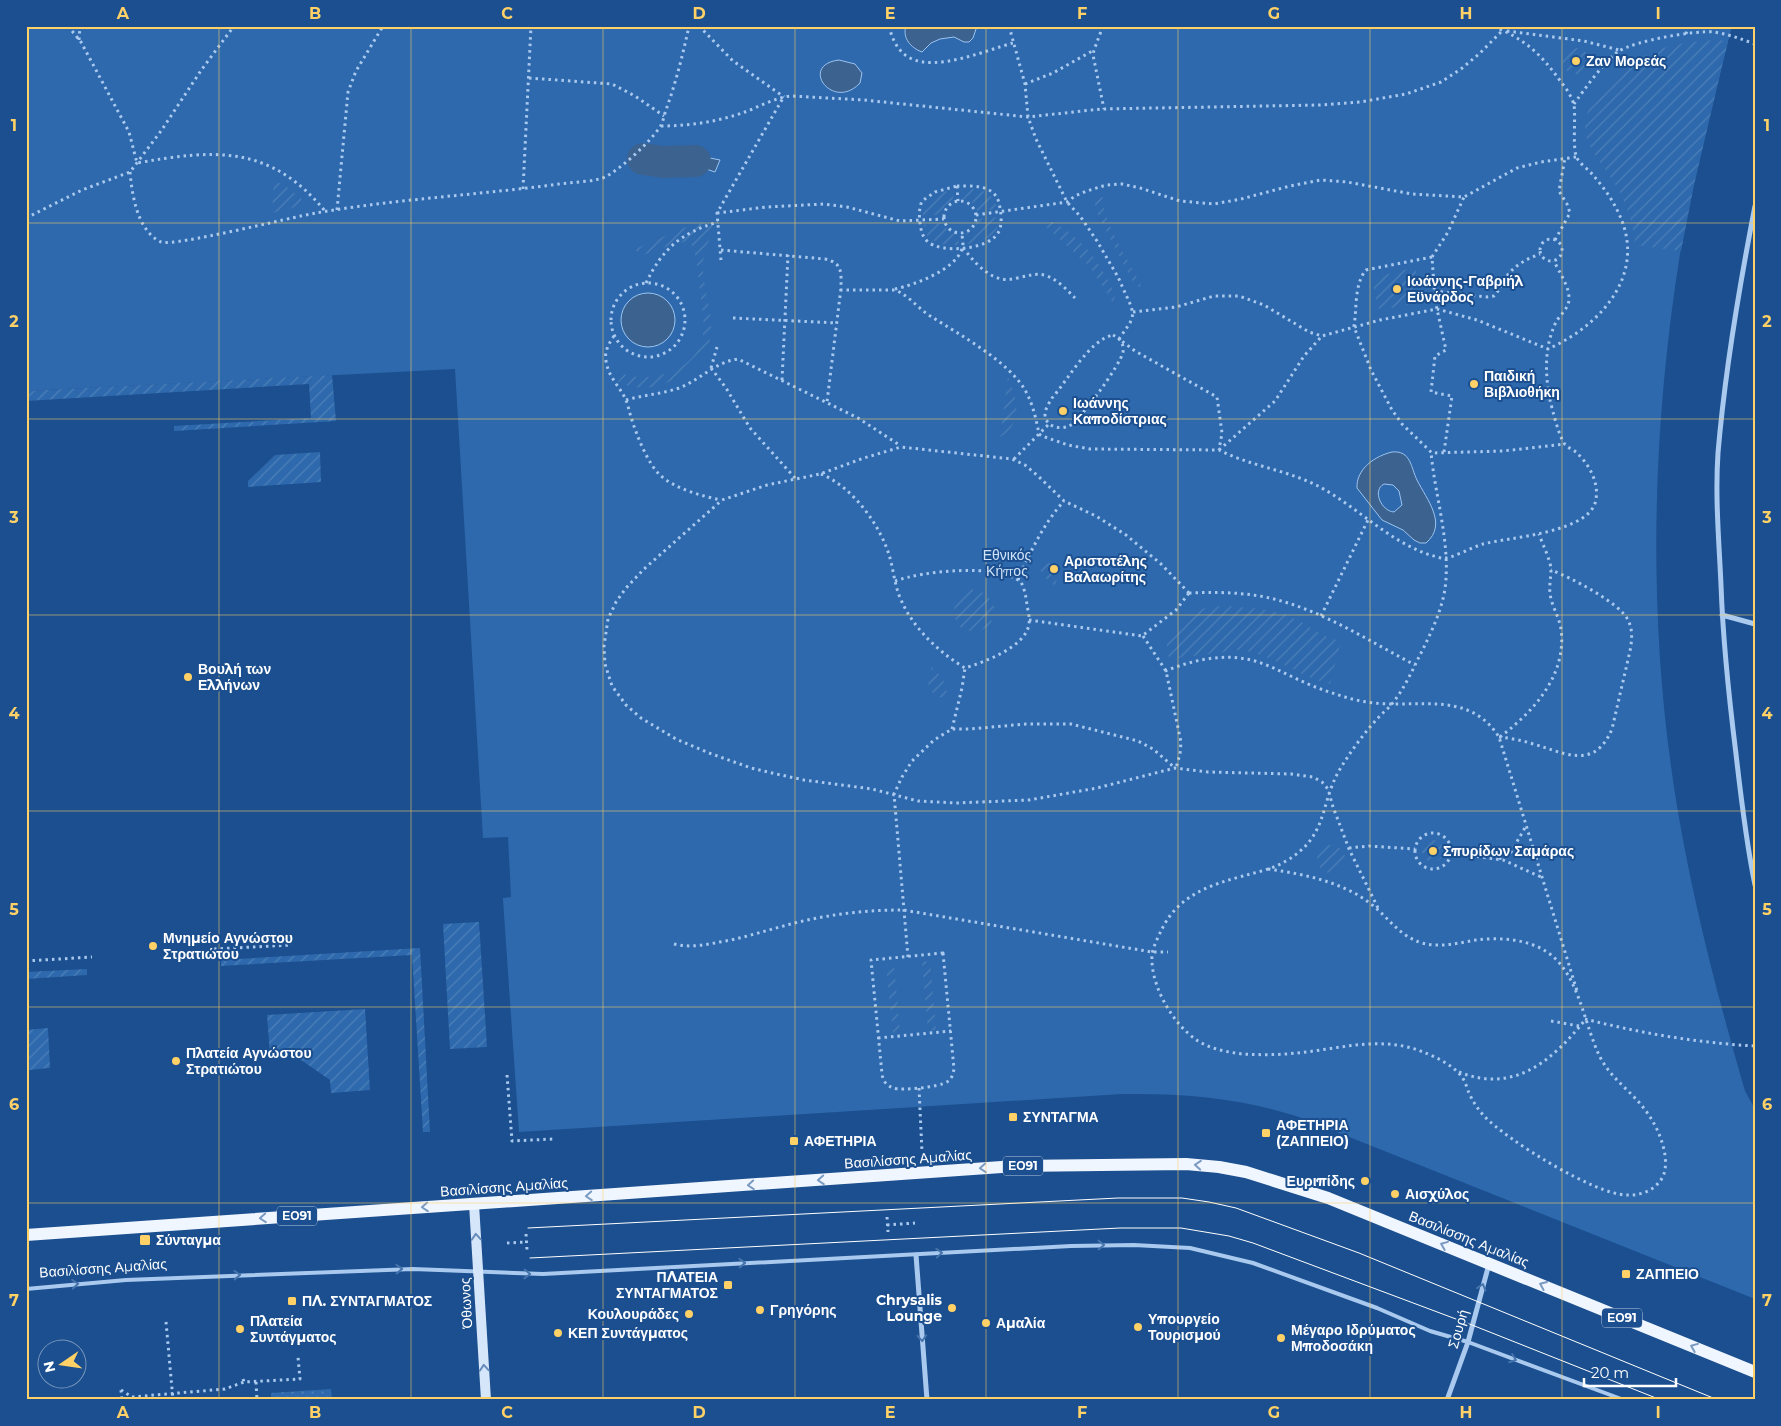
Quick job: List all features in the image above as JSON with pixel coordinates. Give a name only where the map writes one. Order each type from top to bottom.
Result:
[{"type":"main road","name":"Βασιλίσσης Αμαλίας","points":[[26,1235],[1016,1166],[1186,1164],[1232,1169],[1277,1180],[1328,1198],[1755,1372]]},
{"type":"street","points":[[1755,206],[1734,318],[1725,382],[1718,455],[1717,517],[1728,685],[1741,798],[1755,885]]},
{"type":"street","points":[[1722,615],[1755,624]]},
{"type":"street","name":"Όθωνος","points":[[474,1204],[486,1400]]},
{"type":"street","points":[[916,1255],[926,1400]]},
{"type":"street","name":"Σουρή","points":[[1447,1400],[1468,1342],[1490,1263]]},
{"type":"lane","name":"Βασιλίσσης Αμαλίας","points":[[26,1289],[126,1280],[299,1272],[413,1269],[543,1274],[1071,1246],[1134,1245],[1190,1248],[1253,1263],[1378,1308],[1430,1331],[1468,1342],[1624,1400]]},
{"type":"path","points":[[68,26],[79,40],[130,134],[137,163]]},
{"type":"path","points":[[79,40],[80,26]]},
{"type":"path","points":[[26,218],[82,190],[130,172],[234,26]]},
{"type":"path","points":[[337,210],[348,92],[356,71],[383,26]]},
{"type":"path","points":[[523,189],[532,26]]},
{"type":"path","points":[[130,172],[140,216],[150,234],[164,243],[189,240],[326,211],[446,196],[523,189],[605,177],[629,160],[661,126],[678,73],[689,26]]},
{"type":"path","points":[[698,26],[733,61],[784,97]]},
{"type":"path","points":[[889,26],[892,37],[903,53],[908,58],[925,62],[950,60],[1013,43]]},
{"type":"path","points":[[1009,26],[1026,84],[1028,117],[1067,202],[1080,216],[1097,241],[1125,291],[1133,312],[1130,323],[1119,339]]},
{"type":"path","points":[[1103,26],[1094,50],[1096,72],[1104,109]]},
{"type":"path","points":[[1492,26],[1620,50],[1686,34],[1715,32],[1755,44]]},
{"type":"path","points":[[1686,34],[1688,26]]},
{"type":"path","points":[[661,126],[691,124],[727,118],[784,97],[864,100],[1028,117],[1104,109],[1320,105],[1390,98],[1431,86],[1451,76],[1479,54],[1502,28]]},
{"type":"path","points":[[1502,28],[1521,39],[1542,57],[1564,85],[1574,104],[1576,157],[1593,175],[1617,210],[1627,240],[1627,267],[1618,290],[1604,309],[1579,331],[1548,349]]},
{"type":"path","points":[[1026,84],[1053,73],[1094,50]]},
{"type":"path","points":[[1574,104],[1594,78],[1620,50]]},
{"type":"path","points":[[529,78],[612,84],[635,96],[664,116]]},
{"type":"path","points":[[721,260],[717,212],[784,97]]},
{"type":"path","points":[[137,163],[196,155],[226,155],[249,158],[269,165],[288,175],[326,211]]},
{"type":"path","points":[[976,215],[1067,202],[1087,191],[1106,185],[1122,184],[1180,201],[1214,204],[1321,180],[1352,182],[1412,194],[1464,198],[1517,168],[1576,157]]},
{"type":"path","points":[[1555,240],[1570,213],[1559,191],[1566,158]]},
{"type":"path","points":[[957,186],[958,201]]},
{"type":"path","points":[[957,186],[979,187],[993,192],[998,200],[1000,213],[1001,224],[996,236],[982,244],[963,248],[944,248],[929,243],[923,236],[920,221],[920,206],[926,197],[942,189],[957,186]]},
{"type":"path","points":[[1444,452],[1452,396],[1431,392],[1434,356],[1446,350],[1434,291],[1432,257],[1448,232],[1464,198]]},
{"type":"path","points":[[958,201],[969,204],[974,209],[976,215],[976,222],[972,228],[962,233],[950,230],[944,219],[947,207],[953,202],[958,201]]},
{"type":"path","points":[[717,212],[827,204],[854,209],[892,220],[920,221],[944,219]]},
{"type":"path","points":[[646,283],[655,264],[668,248],[682,236],[718,222]]},
{"type":"path","points":[[962,233],[963,248],[978,265],[995,277],[1008,280],[1032,274],[1046,275],[1058,282],[1075,298]]},
{"type":"path","points":[[1549,239],[1555,240],[1561,246],[1560,257],[1554,261],[1545,260],[1540,254],[1542,243],[1549,239]]},
{"type":"path","points":[[840,290],[893,290],[942,270],[954,261],[963,248]]},
{"type":"path","points":[[720,250],[825,259],[838,265],[841,276],[840,290],[827,402]]},
{"type":"path","points":[[1434,291],[1494,296],[1515,267],[1525,260],[1540,254]]},
{"type":"path","points":[[782,380],[788,256]]},
{"type":"path","points":[[1432,257],[1365,271],[1359,288],[1355,327],[1371,370],[1392,410],[1402,424],[1431,452],[1443,531],[1445,559],[1445,587],[1440,609],[1415,665],[1392,704],[1358,741],[1338,772],[1329,791],[1323,817],[1313,837],[1284,863],[1205,888],[1181,902],[1166,921],[1152,952],[1156,981],[1170,1012],[1194,1039],[1212,1048],[1238,1054],[1264,1055],[1296,1053],[1346,1046],[1388,1044],[1406,1046],[1422,1052],[1455,1070],[1483,1079],[1500,1080],[1529,1071],[1542,1063],[1564,1044],[1585,1019]]},
{"type":"path","points":[[1039,434],[1068,445],[1090,449],[1219,450],[1310,482],[1345,502],[1368,520],[1405,544],[1422,552],[1445,559],[1481,545],[1562,528],[1580,519],[1592,510],[1596,502],[1596,488],[1589,467],[1578,454],[1565,444],[1554,416],[1547,385],[1548,349],[1554,326],[1569,301],[1566,286],[1554,261]]},
{"type":"path","points":[[646,283],[665,288],[672,292],[683,310],[683,330],[679,340],[671,349],[664,353],[652,357],[641,357],[625,350],[614,335],[611,328],[611,316],[615,302],[626,290],[634,286],[646,283]]},
{"type":"path","points":[[893,290],[903,294],[930,316],[966,338],[1010,372],[1030,399],[1039,434]]},
{"type":"path","points":[[1133,312],[1176,307],[1219,296],[1239,296],[1264,305],[1309,332],[1322,336],[1412,313],[1437,309],[1477,320],[1548,349]]},
{"type":"path","points":[[733,318],[837,324]]},
{"type":"path","points":[[614,335],[606,352],[605,360],[610,375],[626,400],[638,436],[658,473],[666,480],[686,489],[722,500]]},
{"type":"path","points":[[1119,339],[1124,349],[1118,363],[1108,381],[1073,424],[1060,428],[1049,424],[1045,415],[1047,406],[1080,361],[1097,344],[1110,336],[1114,336],[1119,339],[1135,351],[1217,397],[1222,433],[1219,450]]},
{"type":"path","points":[[1219,450],[1275,401],[1304,356],[1322,336]]},
{"type":"path","points":[[711,368],[717,347]]},
{"type":"path","points":[[626,400],[679,388],[711,368],[738,359],[858,418],[901,447]]},
{"type":"path","points":[[711,368],[726,388],[750,428],[795,478]]},
{"type":"path","points":[[1014,459],[1049,424]]},
{"type":"path","points":[[1431,452],[1503,451],[1565,444]]},
{"type":"path","points":[[1382,916],[1349,848],[1333,807],[1329,791],[1321,781],[1304,775],[1215,773],[1176,768],[1097,788],[1023,801],[930,802],[908,799],[894,794],[772,773],[744,766],[676,739],[641,718],[626,705],[612,686],[605,664],[604,646],[608,619],[616,602],[626,588],[651,562],[722,500],[795,478],[820,474],[848,463],[901,447],[1014,459],[1025,465],[1064,501],[1096,516],[1126,535],[1161,564],[1188,593],[1227,592],[1281,602],[1321,616],[1415,665]]},
{"type":"path","points":[[820,474],[828,477],[843,488],[874,521],[890,557],[902,602],[918,627],[938,648],[965,668]]},
{"type":"path","points":[[1018,580],[1040,534],[1064,501]]},
{"type":"path","points":[[1321,616],[1368,520]]},
{"type":"path","points":[[1499,737],[1526,714],[1538,700],[1552,681],[1558,666],[1561,636],[1557,614],[1550,593],[1551,570],[1539,534]]},
{"type":"path","points":[[895,581],[935,572],[966,570],[992,573],[1018,580],[1025,591],[1029,620],[1026,632],[1012,646],[993,657],[965,668]]},
{"type":"path","points":[[1499,737],[1529,743],[1564,754],[1582,755],[1590,754],[1600,749],[1608,740],[1612,729],[1631,643],[1632,632],[1629,621],[1625,614],[1612,603],[1551,570]]},
{"type":"path","points":[[1029,620],[1143,636],[1172,613],[1186,599],[1188,593]]},
{"type":"path","points":[[1143,636],[1165,671],[1181,746],[1176,768]]},
{"type":"path","points":[[1165,671],[1198,661],[1243,658],[1273,668],[1330,692],[1369,702],[1432,704],[1467,709],[1485,720],[1499,737],[1585,1019]]},
{"type":"path","points":[[952,729],[965,668]]},
{"type":"path","points":[[908,957],[894,794],[906,769],[920,752],[934,740],[952,729],[1026,724],[1071,724],[1138,741],[1153,749],[1176,768]]},
{"type":"path","points":[[1499,859],[1511,852],[1526,826]]},
{"type":"path","points":[[1436,833],[1448,840],[1451,853],[1450,858],[1443,867],[1431,869],[1424,867],[1419,862],[1415,855],[1415,849],[1417,842],[1422,836],[1436,833]]},
{"type":"path","points":[[1349,848],[1368,846],[1415,849]]},
{"type":"path","points":[[1451,853],[1499,859],[1541,877]]},
{"type":"path","points":[[1268,869],[1308,876],[1345,889],[1372,905],[1407,937],[1424,943],[1444,945],[1500,938],[1544,950],[1557,961],[1568,976],[1606,1068],[1643,1106],[1653,1122],[1661,1140],[1665,1156],[1665,1169],[1658,1184],[1647,1192],[1628,1196],[1614,1193],[1584,1181],[1539,1156],[1507,1136],[1488,1120],[1476,1106],[1462,1077],[1455,1070]]},
{"type":"path","points":[[674,944],[690,946],[713,943],[828,916],[903,910],[1152,952],[1168,952]]},
{"type":"path","points":[[214,949],[292,945]]},
{"type":"path","points":[[943,953],[951,1032],[954,1068],[951,1078],[941,1085],[919,1088],[897,1089],[884,1082],[871,960],[943,953]]},
{"type":"path","points":[[26,961],[92,957]]},
{"type":"path","points":[[1585,1019],[1662,1035],[1733,1045],[1755,1046]]},
{"type":"path","points":[[1551,1021],[1579,1026]]},
{"type":"path","points":[[878,1038],[951,1032]]},
{"type":"path","points":[[507,1075],[512,1141],[553,1139]]},
{"type":"path","points":[[919,1088],[923,1172]]},
{"type":"path","points":[[887,1217],[888,1232]]},
{"type":"path","points":[[887,1225],[914,1223]]},
{"type":"path","points":[[526,1234],[527,1250]]},
{"type":"path","points":[[507,1243],[527,1242]]},
{"type":"path","points":[[166,1322],[173,1400]]},
{"type":"path","points":[[122,1400],[121,1390],[132,1397],[225,1389],[244,1381],[300,1379],[298,1357]]},
{"type":"path","points":[[256,1382],[258,1400]]},
{"type":"green space","name":"Εθνικός Κήπος","points":[[26,26],[1732,26],[1691,197],[1670,323],[1658,461],[1657,599],[1667,737],[1683,842],[1698,914],[1725,1021],[1745,1091],[1755,1109],[1755,1299],[1299,1117],[1255,1105],[1212,1098],[1167,1094],[1122,1094],[519,1132],[503,900],[503,898],[511,897],[508,837],[483,838],[455,369],[26,391]]},
{"type":"green space","points":[[1717,40],[1728,41],[1694,185],[1681,251],[1635,245],[1630,217],[1623,199],[1587,139],[1585,124],[1589,110],[1596,96],[1607,83],[1633,62],[1647,54],[1674,45]]},
{"type":"green space","points":[[1576,48],[1586,51],[1589,61],[1586,71],[1576,74],[1566,71],[1563,61],[1566,51]]},
{"type":"green space","points":[[274,180],[290,189],[307,204],[272,213]]},
{"type":"green space","points":[[961,189],[974,189],[988,194],[995,202],[997,209],[977,211],[972,202],[962,199]]},
{"type":"green space","points":[[953,190],[953,200],[945,205],[942,214],[923,217],[927,201],[936,195]]},
{"type":"green space","points":[[1103,197],[1103,205],[1111,228],[1142,287],[1135,286],[1097,213],[1096,200]]},
{"type":"green space","points":[[998,217],[998,224],[993,234],[967,244],[966,234],[975,228],[978,219]]},
{"type":"green space","points":[[1051,221],[1071,234],[1095,259],[1113,290],[1115,297],[1113,303],[1090,267],[1043,224]]},
{"type":"green space","points":[[703,223],[711,224],[713,228],[703,263],[711,327],[706,350],[689,370],[666,383],[642,388],[618,382],[623,374],[645,377],[668,373],[688,362],[696,354],[701,344],[704,330],[696,257],[691,243],[688,241],[671,245],[640,256],[635,249],[683,228]]},
{"type":"green space","points":[[942,223],[948,231],[958,236],[959,245],[939,244],[927,236],[924,225]]},
{"type":"green space","points":[[1413,268],[1416,271],[1422,298],[1420,302],[1382,310],[1378,308],[1372,280],[1375,277]]},
{"type":"green space","points":[[332,375],[336,421],[174,431],[174,426],[311,418],[309,384],[26,401],[26,391]]},
{"type":"green space","points":[[1008,377],[1014,393],[1016,410],[1013,425],[1000,437]]},
{"type":"green space","points":[[320,452],[321,482],[248,487],[248,481],[275,455]]},
{"type":"green space","points":[[1039,562],[1050,563],[1057,568],[1058,574],[1055,586],[1042,575]]},
{"type":"green space","points":[[971,589],[987,594],[995,608],[991,624],[977,633],[961,628],[952,614],[956,598]]},
{"type":"green space","points":[[1226,606],[1261,609],[1287,615],[1317,632],[1341,641],[1330,684],[1307,676],[1264,656],[1247,651],[1238,650],[1170,659],[1167,643],[1174,628],[1180,622],[1187,616],[1202,609]]},
{"type":"green space","points":[[932,667],[944,681],[947,699],[936,695],[929,688],[928,678]]},
{"type":"green space","points":[[1433,840],[1441,843],[1444,851],[1441,859],[1433,862],[1425,859],[1422,851],[1425,843]]},
{"type":"green space","points":[[1331,845],[1341,849],[1345,859],[1341,869],[1331,873],[1321,869],[1317,859],[1321,849]]},
{"type":"green space","points":[[479,922],[487,1047],[450,1049],[443,924]]},
{"type":"green space","points":[[420,948],[430,1132],[423,1132],[412,955],[221,966],[221,960]]},
{"type":"green space","points":[[930,961],[936,1030],[928,1031],[922,962]]},
{"type":"green space","points":[[894,964],[900,1033],[893,1034],[886,965]]},
{"type":"green space","points":[[87,969],[87,975],[26,979],[26,972]]},
{"type":"green space","points":[[365,1009],[370,1090],[331,1093],[330,1080],[291,1053],[270,1055],[267,1015]]},
{"type":"green space","points":[[48,1028],[50,1068],[26,1072],[26,1030]]},
{"type":"green space","points":[[331,1389],[332,1400],[271,1400],[271,1393]]},
{"type":"shaded area","points":[[906,26],[977,26],[973,38],[969,42],[964,42],[954,37],[940,39],[931,43],[922,52],[908,42],[905,35]]},
{"type":"shaded area","points":[[839,60],[855,64],[862,73],[860,83],[850,91],[840,92],[831,90],[824,84],[821,77],[821,70],[827,64]]},
{"type":"shaded area","points":[[705,157],[720,160],[715,172],[700,167],[696,163],[696,159]]},
{"type":"shaded area","points":[[643,293],[653,293],[663,297],[671,305],[675,320],[671,335],[663,343],[653,347],[643,347],[633,343],[625,335],[621,325],[621,315],[625,305],[633,297]]},
{"type":"shaded area","points":[[1398,452],[1407,457],[1434,512],[1435,528],[1432,536],[1426,543],[1414,540],[1403,530],[1382,520],[1357,488],[1363,469],[1373,460],[1386,454]],"holes":[[[1384,484],[1393,485],[1399,491],[1402,505],[1394,512],[1385,508],[1378,495],[1380,487]]]},
{"type":"waterway","points":[[643,159],[664,162],[695,161]]},
{"type":"tram line","points":[[528,1228],[1118,1198],[1182,1198],[1236,1208],[1359,1253],[1718,1400]]},
{"type":"tram line","points":[[530,1258],[1120,1228],[1181,1228],[1229,1236],[1253,1243],[1472,1325],[1661,1400]]},
{"type":"place","name":"Ζαν Μορεάς","points":[[1576,61]]},
{"type":"place","name":"Ιωάννης-Γαβριήλ Εϋνάρδος","points":[[1397,289]]},
{"type":"place","name":"Παιδική Βιβλιοθήκη","points":[[1474,384]]},
{"type":"place","name":"Ιωάννης Καποδίστριας","points":[[1063,411]]},
{"type":"place","name":"Αριστοτέλης Βαλαωρίτης","points":[[1054,569]]},
{"type":"place","name":"Βουλή των Ελλήνων","points":[[188,677]]},
{"type":"place","name":"Σπυρίδων Σαμάρας","points":[[1433,851]]},
{"type":"place","name":"Μνημείο Αγνώστου Στρατιώτου","points":[[153,946]]},
{"type":"place","name":"Πλατεία Αγνώστου Στρατιώτου","points":[[176,1061]]},
{"type":"place","name":"ΣΥΝΤΑΓΜΑ","points":[[1013,1117]]},
{"type":"place","name":"ΑΦΕΤΗΡΙΑ (ΖΑΠΠΕΙΟ)","points":[[1266,1133]]},
{"type":"place","name":"ΑΦΕΤΗΡΙΑ","points":[[794,1141]]},
{"type":"place","name":"Ευριπίδης","points":[[1365,1181]]},
{"type":"place","name":"Αισχύλος","points":[[1395,1194]]},
{"type":"place","name":"Σύνταγμα","points":[[145,1240]]},
{"type":"place","name":"ΖΑΠΠΕΙΟ","points":[[1626,1274]]},
{"type":"place","name":"ΠΛΑΤΕΙΑ ΣΥΝΤΑΓΜΑΤΟΣ","points":[[728,1285]]},
{"type":"place","name":"ΠΛ. ΣΥΝΤΑΓΜΑΤΟΣ","points":[[292,1301]]},
{"type":"place","name":"Chrysalis Lounge","points":[[952,1308]]},
{"type":"place","name":"Γρηγόρης","points":[[760,1310]]},
{"type":"place","name":"Κουλουράδες","points":[[689,1314]]},
{"type":"place","name":"Αμαλία","points":[[986,1323]]},
{"type":"place","name":"Υπουργείο Τουρισμού","points":[[1138,1327]]},
{"type":"place","name":"Πλατεία Συντάγματος","points":[[240,1329]]},
{"type":"place","name":"ΚΕΠ Συντάγματος","points":[[558,1333]]},
{"type":"place","name":"Μέγαρο Ιδρύματος Μποδοσάκη","points":[[1281,1338]]}]
